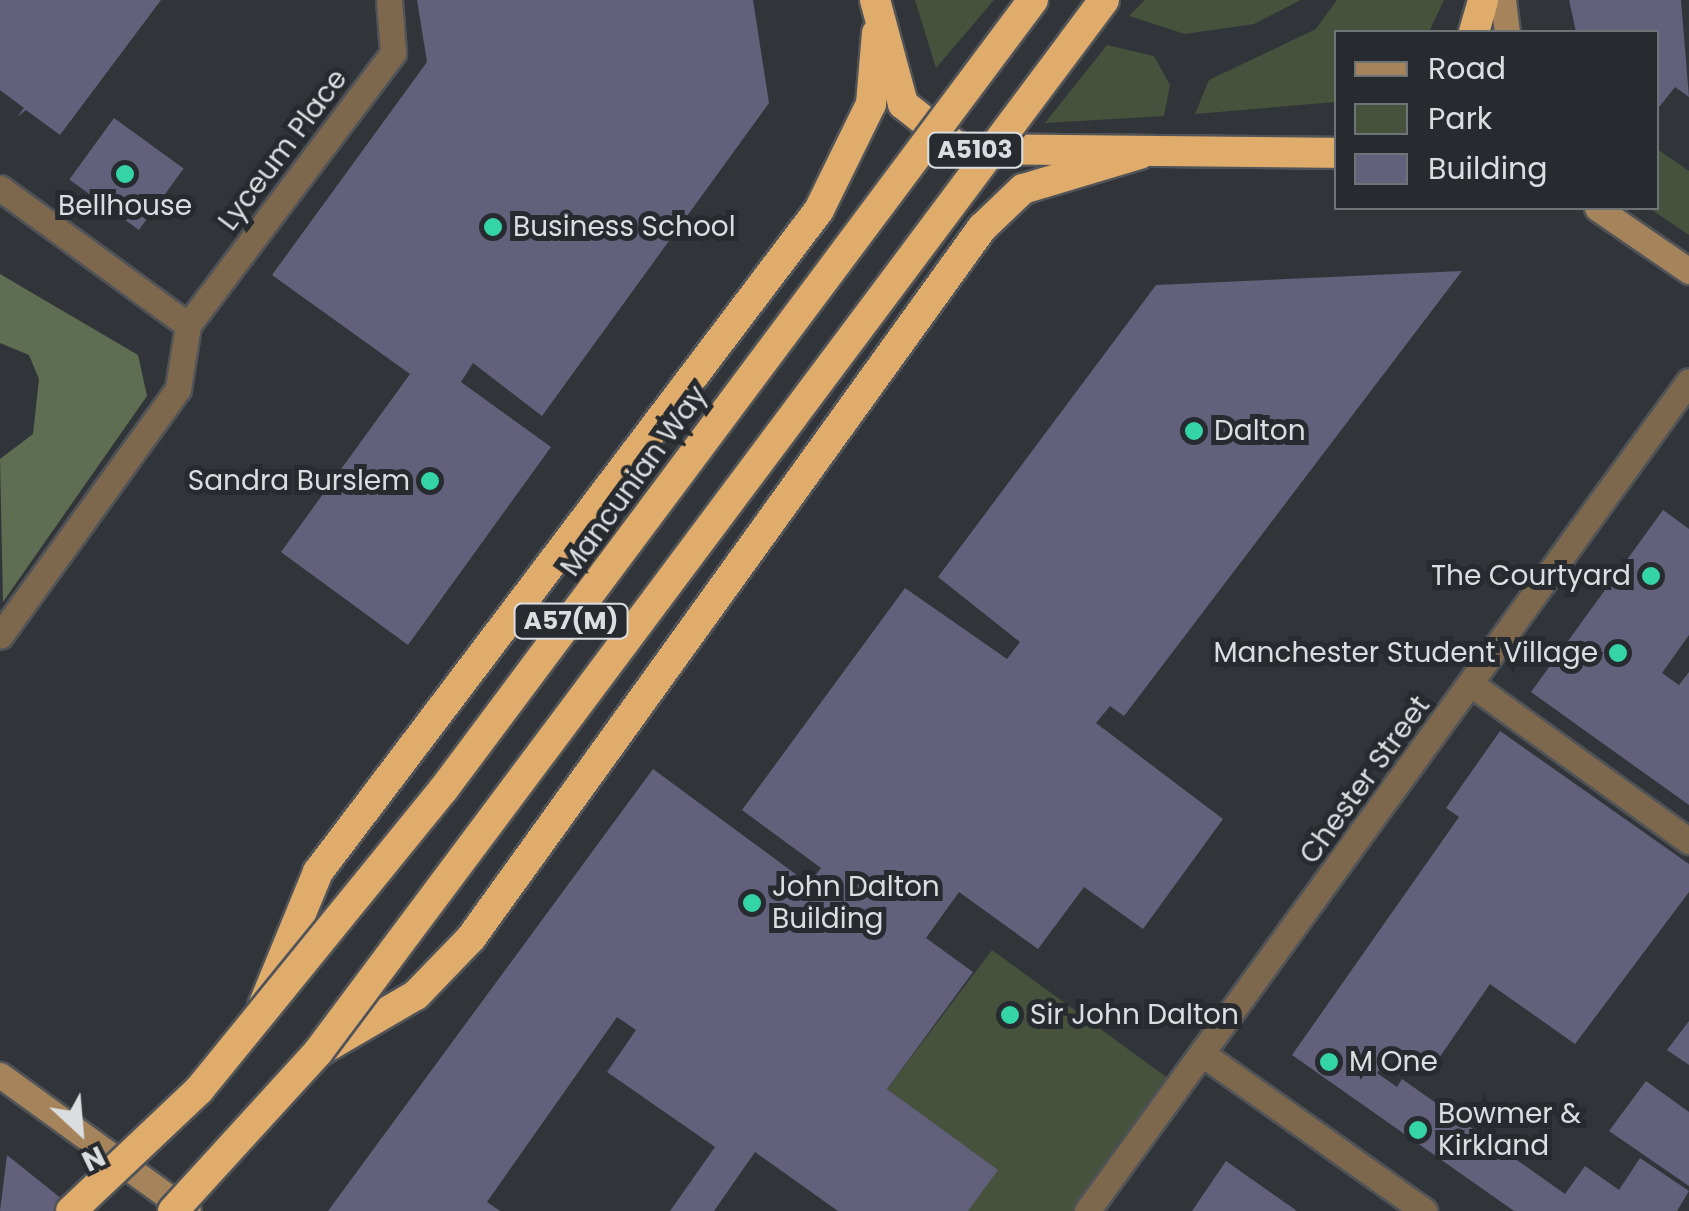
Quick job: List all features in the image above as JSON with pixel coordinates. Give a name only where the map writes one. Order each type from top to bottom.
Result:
[{"type":"highway","name":"A5103","points":[[875,0],[877,33],[903,104],[960,149],[1334,154]]},
{"type":"highway","name":"Mancunian Way","points":[[71,1211],[256,1022],[443,790],[1033,0]]},
{"type":"highway","name":"A57(M)","points":[[173,1211],[318,1052],[996,134],[1104,0]]},
{"type":"highway","points":[[1475,30],[1483,0]]},
{"type":"highway","name":"A57(M)","points":[[256,1022],[318,872],[665,416],[851,158],[871,104],[877,33]]},
{"type":"highway","name":"A57(M)","points":[[318,1052],[416,995],[471,938],[982,228],[1023,189],[1140,154]]},
{"type":"main road","points":[[1504,0],[1506,30]]},
{"type":"main road","points":[[1600,210],[1689,272]]},
{"type":"main road","points":[[0,1076],[188,1211]]},
{"type":"street","name":"Lyceum Place","points":[[188,325],[393,52],[388,0]]},
{"type":"street","points":[[0,188],[188,325],[178,389],[4,622]]},
{"type":"street","name":"Chester Street","points":[[1087,1211],[1204,1055],[1689,382]]},
{"type":"street","points":[[1471,684],[1689,841]]},
{"type":"street","points":[[1204,1055],[1424,1211]]},
{"type":"green space","points":[[915,0],[994,0],[936,68]]},
{"type":"green space","points":[[1145,0],[1301,0],[1254,24],[1185,34],[1129,16]]},
{"type":"green space","points":[[1337,0],[1444,0],[1430,30],[1334,30],[1334,102],[1195,114],[1209,80],[1316,29]]},
{"type":"green space","points":[[1107,45],[1154,56],[1170,85],[1164,116],[1045,123]]},
{"type":"green space","points":[[1659,150],[1689,171],[1689,235],[1652,210],[1659,210]]},
{"type":"green space","points":[[0,274],[138,355],[147,396],[3,602],[0,459],[33,434],[39,379],[29,355],[0,343]]},
{"type":"green space","points":[[992,950],[1180,1087],[1087,1211],[968,1211],[997,1170],[887,1089]]},
{"type":"building","points":[[0,0],[161,0],[60,135],[26,110],[17,117],[24,108],[0,90]]},
{"type":"building","name":"Business School","points":[[417,0],[753,0],[769,103],[542,416],[473,363],[461,382],[551,447],[408,645],[281,552],[410,374],[272,275],[427,62]]},
{"type":"building","points":[[1569,0],[1681,0],[1689,97],[1675,87],[1659,107],[1659,30],[1576,30]]},
{"type":"building","name":"Bellhouse","points":[[114,118],[184,169],[139,230],[69,179]]},
{"type":"building","name":"John Dalton Building","points":[[1462,271],[1124,716],[1110,706],[1096,723],[1223,819],[1143,929],[1084,887],[1038,949],[959,892],[926,938],[973,972],[887,1089],[998,1170],[968,1211],[838,1211],[755,1152],[714,1211],[670,1211],[715,1147],[607,1072],[636,1030],[617,1017],[487,1202],[500,1211],[328,1211],[653,769],[809,884],[821,868],[742,810],[905,588],[1007,659],[1020,642],[938,577],[1156,285]]},
{"type":"building","name":"Manchester Student Village","points":[[1663,510],[1689,529],[1689,635],[1662,673],[1679,685],[1689,672],[1689,805],[1531,692]]},
{"type":"building","points":[[1500,731],[1689,864],[1689,892],[1575,1044],[1490,984],[1439,1058],[1394,1049],[1377,1073],[1397,1087],[1402,1079],[1565,1194],[1585,1166],[1619,1190],[1640,1158],[1689,1191],[1677,1211],[1514,1211],[1292,1055],[1459,817],[1446,808]]},
{"type":"building","points":[[1689,1021],[1689,1065],[1667,1050]]},
{"type":"building","points":[[1646,1081],[1689,1112],[1689,1186],[1609,1131]]},
{"type":"building","points":[[7,1155],[77,1211],[0,1211]]},
{"type":"building","points":[[1226,1161],[1297,1211],[1192,1211]]},
{"type":"place","name":"Bellhouse","points":[[125,174]]},
{"type":"place","name":"Business School","points":[[493,227]]},
{"type":"place","name":"Dalton","points":[[1194,431]]},
{"type":"place","name":"Sandra Burslem","points":[[430,481]]},
{"type":"place","name":"The Courtyard","points":[[1651,576]]},
{"type":"place","name":"Manchester Student Village","points":[[1618,653]]},
{"type":"place","name":"John Dalton Building","points":[[752,903]]},
{"type":"place","name":"Sir John Dalton","points":[[1010,1015]]},
{"type":"place","name":"M One","points":[[1329,1062]]},
{"type":"place","name":"Bowmer & Kirkland","points":[[1418,1130]]}]
